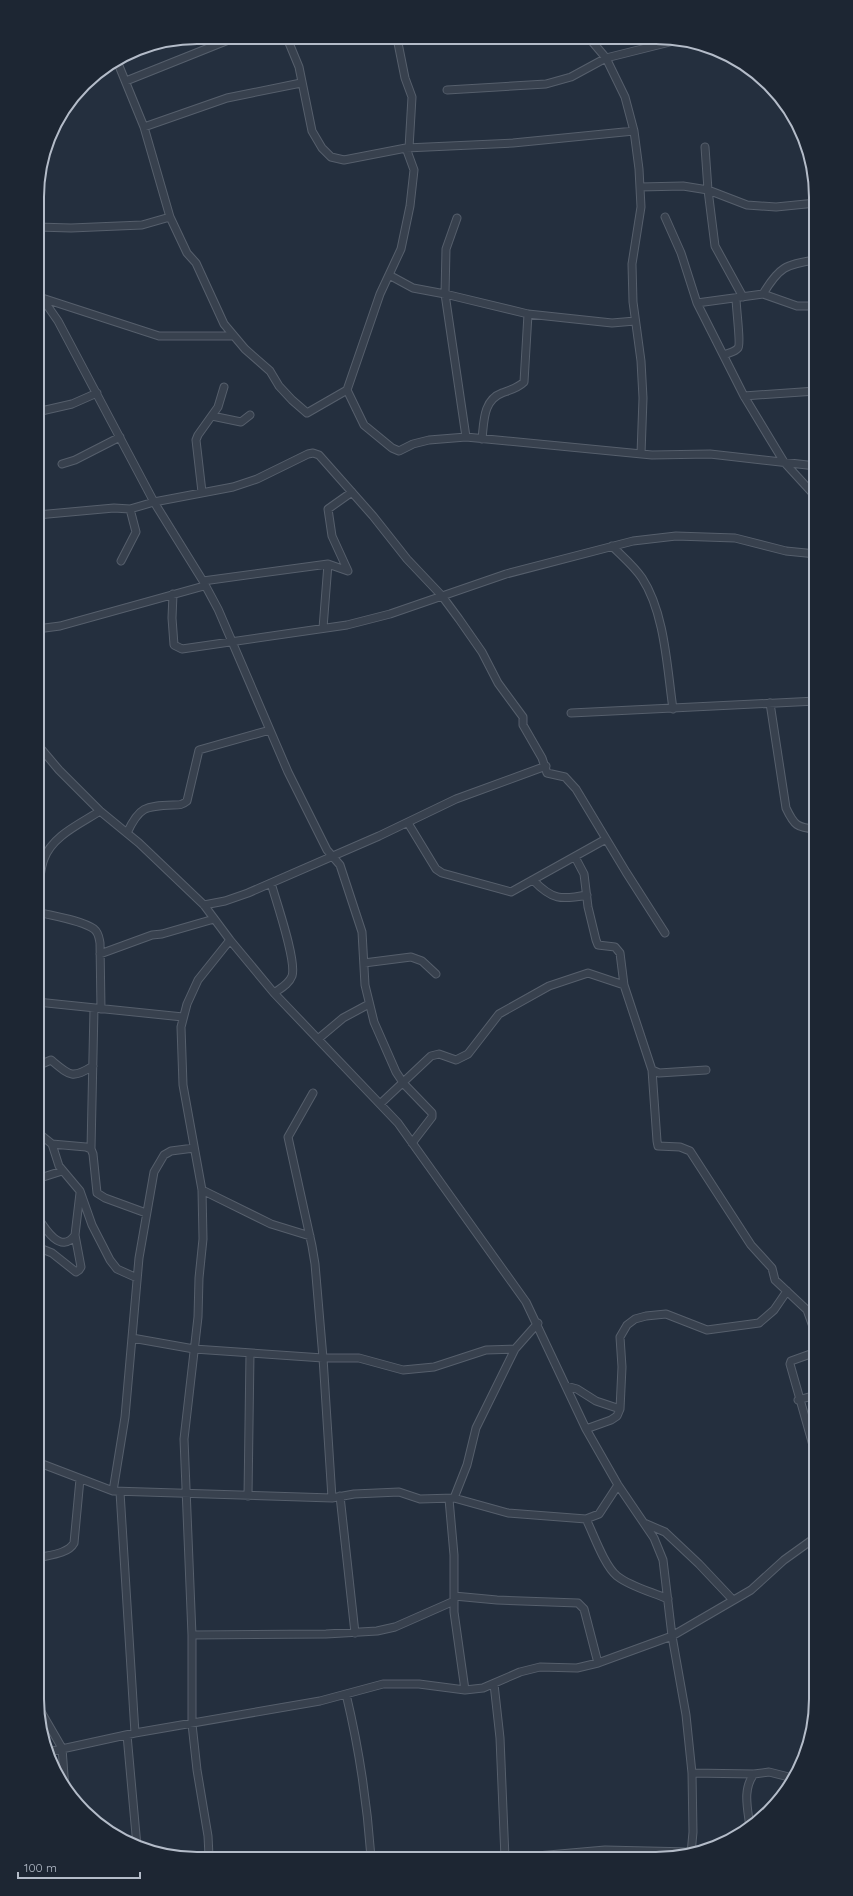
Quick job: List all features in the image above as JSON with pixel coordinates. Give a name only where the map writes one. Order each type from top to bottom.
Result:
[{"type":"street","points":[[126,81],[218,44]]},
{"type":"street","points":[[289,44],[299,67],[312,132],[322,148],[331,157],[344,160],[408,149],[513,143],[634,131]]},
{"type":"street","points":[[119,64],[144,127],[170,217],[187,253],[199,269],[224,324],[245,349],[270,371],[279,386],[292,400],[307,413],[347,390],[389,275],[401,249],[410,206],[414,170],[408,149],[412,97],[398,44]]},
{"type":"street","points":[[594,44],[606,58],[625,97],[634,131],[640,188],[640,207],[632,264],[635,321],[641,361],[643,398],[641,454]]},
{"type":"street","points":[[447,90],[546,84],[571,77],[606,58],[662,44]]},
{"type":"street","points":[[144,127],[227,98],[301,83]]},
{"type":"street","points":[[705,147],[708,190],[715,246],[740,297],[736,315],[740,345],[737,350],[724,355]]},
{"type":"street","points":[[640,188],[682,186],[708,190],[747,205],[776,206],[809,204]]},
{"type":"street","points":[[44,228],[142,225],[170,217]]},
{"type":"street","points":[[665,217],[681,252],[697,303],[744,396],[784,462],[809,489]]},
{"type":"street","points":[[456,218],[446,249],[445,294],[466,437]]},
{"type":"street","points":[[763,294],[773,277],[782,269],[793,263],[809,261]]},
{"type":"street","points":[[389,275],[413,288],[445,294],[528,314],[612,323],[635,321]]},
{"type":"street","points":[[697,303],[763,294],[797,306],[809,306]]},
{"type":"street","points":[[44,296],[159,336],[234,336]]},
{"type":"street","points":[[44,301],[58,321],[154,502],[204,583],[232,642],[288,772],[327,850],[340,865],[360,924],[365,985],[369,1004],[380,1037],[396,1072],[404,1084],[432,1115],[412,1142]]},
{"type":"street","points":[[482,439],[486,408],[491,400],[524,382],[528,314]]},
{"type":"street","points":[[202,492],[196,440],[221,400],[224,387]]},
{"type":"street","points":[[347,390],[364,425],[392,448],[399,451],[413,444],[429,440],[466,437],[641,454],[710,454],[809,465]]},
{"type":"street","points":[[744,396],[809,391]]},
{"type":"street","points":[[44,410],[72,404],[97,393]]},
{"type":"street","points":[[212,416],[241,422],[250,415]]},
{"type":"street","points":[[62,464],[75,460],[120,437]]},
{"type":"street","points":[[44,514],[114,508],[130,509],[154,502],[233,487],[257,479],[308,454],[313,453],[325,460],[408,559],[442,596],[482,652],[492,672],[523,717],[523,725],[533,740],[546,766],[548,774],[565,777],[576,789],[665,933]]},
{"type":"street","points":[[44,628],[60,626],[173,594],[204,583],[328,564],[348,571],[332,536],[328,508],[352,492]]},
{"type":"street","points":[[121,561],[136,532],[130,509]]},
{"type":"street","points":[[173,594],[174,645],[177,648],[182,649],[347,624],[390,614],[506,574],[634,541],[663,537],[701,536],[735,538],[786,551],[809,553]]},
{"type":"street","points":[[612,546],[638,572],[651,594],[661,627],[673,709]]},
{"type":"street","points":[[323,628],[328,564]]},
{"type":"street","points":[[571,713],[809,701]]},
{"type":"street","points":[[770,703],[786,808],[791,819],[798,826],[809,828]]},
{"type":"street","points":[[127,833],[135,817],[147,808],[183,805],[187,801],[199,750],[270,730]]},
{"type":"street","points":[[44,752],[100,812],[127,833],[204,905],[230,940],[274,993],[398,1123],[456,1206],[513,1280],[538,1322],[586,1429],[618,1485],[654,1538],[663,1560],[672,1636],[686,1715],[692,1773],[693,1832],[691,1848]]},
{"type":"street","points":[[204,905],[225,901],[271,883],[408,823],[456,799],[546,766]]},
{"type":"street","points":[[44,862],[51,846],[72,828],[100,812]]},
{"type":"street","points":[[408,823],[432,865],[442,872],[511,892],[606,839]]},
{"type":"street","points":[[575,857],[584,874],[586,895],[598,945],[616,947],[618,950],[624,985],[652,1070],[658,1146],[680,1147],[690,1151],[751,1245],[772,1268],[775,1280],[807,1310],[809,1316]]},
{"type":"street","points":[[533,880],[545,892],[562,899],[586,895]]},
{"type":"street","points":[[271,883],[291,955],[293,972],[287,983],[274,993]]},
{"type":"street","points":[[44,914],[81,924],[94,929],[98,933],[100,954],[93,1066],[91,1149],[98,1193],[105,1198],[146,1213]]},
{"type":"street","points":[[100,954],[152,935],[162,934],[214,919]]},
{"type":"street","points":[[209,1852],[208,1836],[197,1770],[192,1724],[192,1635],[184,1439],[194,1349],[203,1239],[202,1190],[183,1085],[181,1027],[183,1017],[198,980],[230,940]]},
{"type":"street","points":[[364,963],[411,957],[422,961],[436,974]]},
{"type":"street","points":[[380,1104],[404,1084],[431,1056],[439,1054],[456,1060],[468,1054],[498,1014],[549,986],[588,973],[624,985]]},
{"type":"street","points":[[44,1003],[183,1017]]},
{"type":"street","points":[[318,1039],[343,1018],[369,1004]]},
{"type":"street","points":[[44,1063],[51,1060],[67,1074],[77,1075],[93,1066]]},
{"type":"street","points":[[652,1070],[659,1073],[706,1070]]},
{"type":"street","points":[[313,1093],[288,1137],[315,1264],[332,1498]]},
{"type":"street","points":[[44,1138],[52,1144],[86,1147],[91,1149]]},
{"type":"street","points":[[52,1144],[59,1166],[80,1191],[92,1225],[110,1260],[117,1269],[137,1278]]},
{"type":"street","points":[[135,1734],[116,1491],[125,1417],[137,1278],[146,1213],[154,1172],[164,1154],[171,1151],[194,1148]]},
{"type":"street","points":[[44,1176],[62,1170]]},
{"type":"street","points":[[202,1190],[271,1224],[310,1236]]},
{"type":"street","points":[[44,1249],[52,1253],[73,1270],[79,1270],[81,1267],[75,1235],[80,1191]]},
{"type":"street","points":[[44,1227],[54,1239],[68,1242],[71,1241],[75,1235]]},
{"type":"street","points":[[586,1429],[611,1420],[617,1416],[620,1409],[622,1367],[620,1337],[627,1325],[635,1319],[646,1316],[666,1314],[707,1330],[759,1322],[774,1310],[787,1291]]},
{"type":"street","points":[[465,1690],[455,1625],[452,1498],[467,1465],[476,1428],[515,1349],[538,1322]]},
{"type":"street","points":[[132,1338],[194,1349],[323,1358],[364,1358],[396,1370],[434,1367],[486,1350],[515,1349]]},
{"type":"street","points":[[248,1496],[250,1353]]},
{"type":"street","points":[[809,1355],[790,1363],[798,1400],[809,1434]]},
{"type":"street","points":[[566,1386],[577,1389],[596,1401],[620,1409]]},
{"type":"street","points":[[798,1400],[809,1397]]},
{"type":"street","points":[[44,1465],[116,1491],[332,1498],[340,1496],[399,1492],[420,1499],[452,1498],[508,1513],[586,1519],[599,1514],[618,1485]]},
{"type":"street","points":[[44,1556],[66,1551],[71,1548],[74,1543],[80,1479]]},
{"type":"street","points":[[340,1496],[355,1632]]},
{"type":"street","points":[[586,1519],[611,1569],[617,1576],[627,1582],[668,1599]]},
{"type":"street","points":[[644,1523],[665,1532],[699,1564],[733,1600]]},
{"type":"street","points":[[53,1751],[127,1735],[320,1701],[367,1687],[399,1683],[465,1690],[483,1688],[520,1672],[540,1668],[577,1668],[598,1663],[672,1636],[757,1585],[784,1560],[809,1542]]},
{"type":"street","points":[[192,1635],[387,1630],[454,1598],[578,1603],[584,1609],[598,1663]]},
{"type":"street","points":[[494,1684],[500,1738],[505,1852]]},
{"type":"street","points":[[346,1694],[358,1746],[371,1852]]},
{"type":"street","points":[[45,1719],[62,1748],[64,1776]]},
{"type":"street","points":[[127,1735],[136,1839]]},
{"type":"street","points":[[692,1773],[754,1774],[769,1772],[788,1777]]},
{"type":"street","points":[[749,1820],[746,1791],[748,1781],[754,1774]]},
{"type":"street","points":[[582,1852],[605,1850],[662,1852]]}]
